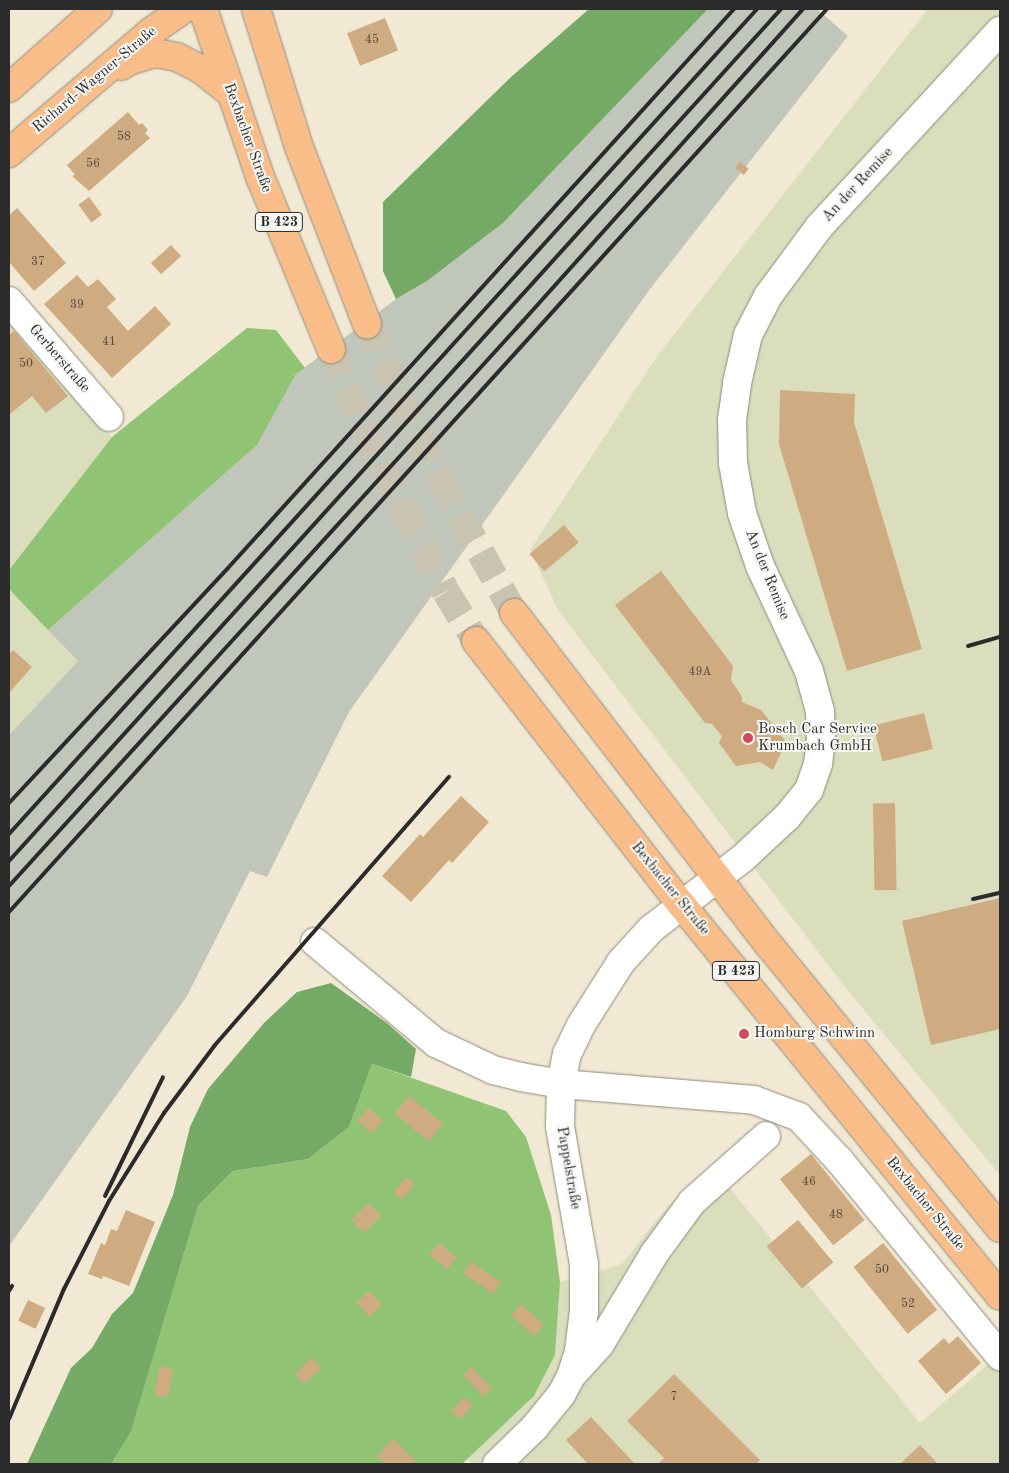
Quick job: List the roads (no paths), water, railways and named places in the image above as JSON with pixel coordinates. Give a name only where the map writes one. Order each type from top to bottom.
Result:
[{"type":"main road","points":[[9,88],[98,9]]},
{"type":"main road","name":"Richard-Wagner-Straße","points":[[9,153],[152,31],[183,9]]},
{"type":"main road","name":"Bexbacher Straße","points":[[203,9],[261,179],[331,349]]},
{"type":"main road","name":"B 423","points":[[256,9],[299,147],[367,324]]},
{"type":"main road","points":[[87,86],[131,60],[156,53],[177,57],[199,68],[230,92]]},
{"type":"main road","name":"Bexbacher Straße","points":[[514,614],[700,890],[1000,1296]]},
{"type":"main road","name":"Bexbacher Straße","points":[[476,641],[700,890],[776,952],[1000,1228]]},
{"type":"street","name":"An der Remise","points":[[700,890],[742,858],[787,817],[809,790],[818,764],[821,741],[820,710],[809,671],[760,566],[742,514],[733,463],[732,420],[736,383],[748,335],[768,296],[819,227],[1000,31]]},
{"type":"street","name":"Gerberstraße","points":[[9,301],[109,417]]},
{"type":"street","name":"Pappelstraße","points":[[497,1464],[534,1428],[561,1395],[571,1376],[579,1351],[584,1313],[584,1264],[560,1126],[561,1084],[567,1054],[601,991],[627,956],[651,929],[700,890]]},
{"type":"street","points":[[315,942],[436,1043],[493,1070],[521,1078],[561,1084],[754,1100],[799,1117],[839,1160],[1000,1356]]},
{"type":"street","name":"Pappelstraße","points":[[571,1376],[600,1344],[654,1254],[692,1202],[766,1136]]},
{"type":"tunnel","points":[[367,324],[399,396],[440,479],[514,613]]},
{"type":"tunnel","points":[[331,349],[363,427],[403,508],[446,592],[476,641]]},
{"type":"railway","points":[[9,803],[228,568],[734,9]]},
{"type":"railway","points":[[9,834],[757,9]]},
{"type":"railway","points":[[9,861],[781,9]]},
{"type":"railway","points":[[9,886],[523,321],[803,9]]},
{"type":"railway","points":[[9,912],[827,9]]},
{"type":"railway","points":[[968,646],[1000,637]]},
{"type":"railway","points":[[9,1419],[64,1289],[109,1201],[164,1113],[215,1045],[449,777]]},
{"type":"railway","points":[[973,899],[1000,893]]},
{"type":"railway","points":[[105,1196],[163,1077]]},
{"type":"railway","points":[[9,1291],[12,1286]]},
{"type":"place","name":"Bosch Car Service Krumbach GmbH","points":[[748,738]]},
{"type":"place","name":"Homburg Schwinn","points":[[744,1034]]}]
